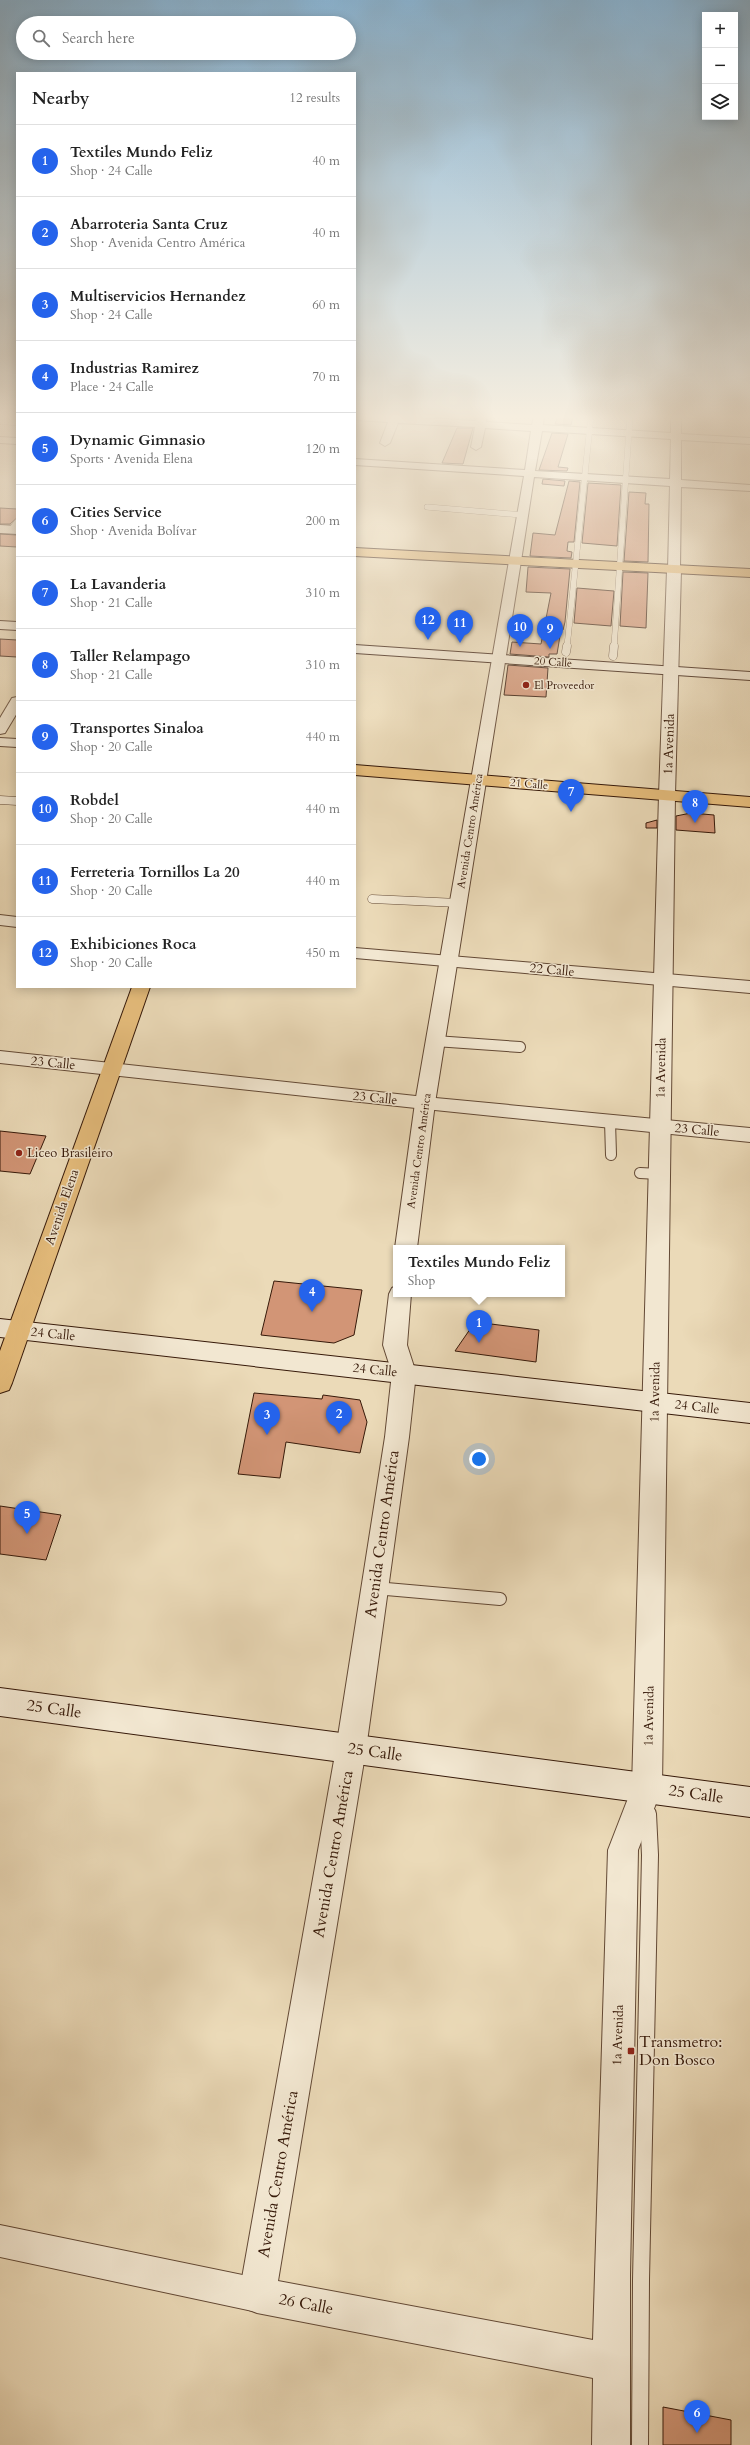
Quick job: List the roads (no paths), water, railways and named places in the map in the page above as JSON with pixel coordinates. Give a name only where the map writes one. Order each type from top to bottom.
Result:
[{"type":"main road","points":[[356,552],[750,573]]},
{"type":"main road","name":"21 Calle","points":[[356,770],[750,802]]},
{"type":"main road","name":"Avenida Elena","points":[[0,1383],[10,1329],[141,988]]},
{"type":"street","name":"Avenida Centro América","points":[[406,1245],[425,1103],[520,530]]},
{"type":"street","name":"1a Avenida","points":[[611,2445],[613,2364],[612,2275],[623,1850],[647,1788],[654,1402],[649,1174],[660,1126],[667,795],[672,670],[675,530]]},
{"type":"street","points":[[0,625],[16,626]]},
{"type":"street","name":"20 Calle","points":[[356,649],[750,676]]},
{"type":"street","points":[[0,730],[16,703]]},
{"type":"street","points":[[0,742],[16,743]]},
{"type":"street","points":[[0,920],[16,922]]},
{"type":"street","name":"22 Calle","points":[[356,953],[750,987]]},
{"type":"street","name":"23 Calle","points":[[0,1057],[425,1103],[750,1135]]},
{"type":"street","name":"Avenida Centro América","points":[[257,2295],[351,1748],[375,1588],[404,1374],[395,1345],[400,1297]]},
{"type":"street","name":"24 Calle","points":[[10,1329],[750,1413]]},
{"type":"street","name":"25 Calle","points":[[0,1702],[750,1802]]},
{"type":"street","name":"26 Calle","points":[[0,2241],[257,2295],[613,2364]]},
{"type":"lane","points":[[566,652],[579,530]]},
{"type":"lane","points":[[613,656],[622,530]]},
{"type":"lane","points":[[0,800],[16,801]]},
{"type":"lane","points":[[372,899],[458,903]]},
{"type":"lane","points":[[435,1041],[520,1048]]},
{"type":"lane","points":[[610,1121],[611,1155]]},
{"type":"lane","points":[[375,1588],[500,1599]]},
{"type":"lane","points":[[640,2445],[642,2383],[641,2280],[650,1854],[647,1788]]},
{"type":"place","name":"Exhibiciones Roca","points":[[428,640]]},
{"type":"place","name":"Ferreteria Tornillos La 20","points":[[460,643]]},
{"type":"place","name":"Robdel","points":[[520,647]]},
{"type":"place","name":"Transportes Sinaloa","points":[[550,649]]},
{"type":"place","name":"El Proveedor","points":[[526,685]]},
{"type":"place","name":"La Lavanderia","points":[[571,812]]},
{"type":"place","name":"Taller Relampago","points":[[695,823]]},
{"type":"place","name":"Liceo Brasileiro","points":[[19,1153]]},
{"type":"place","name":"Industrias Ramirez","points":[[312,1312]]},
{"type":"place","name":"Textiles Mundo Feliz","points":[[479,1343]]},
{"type":"place","name":"Abarroteria Santa Cruz","points":[[339,1434]]},
{"type":"place","name":"Multiservicios Hernandez","points":[[267,1435]]},
{"type":"place","name":"Dynamic Gimnasio","points":[[27,1534]]},
{"type":"place","name":"Transmetro: Don Bosco","points":[[631,2051]]},
{"type":"place","name":"Cities Service","points":[[697,2433]]}]
